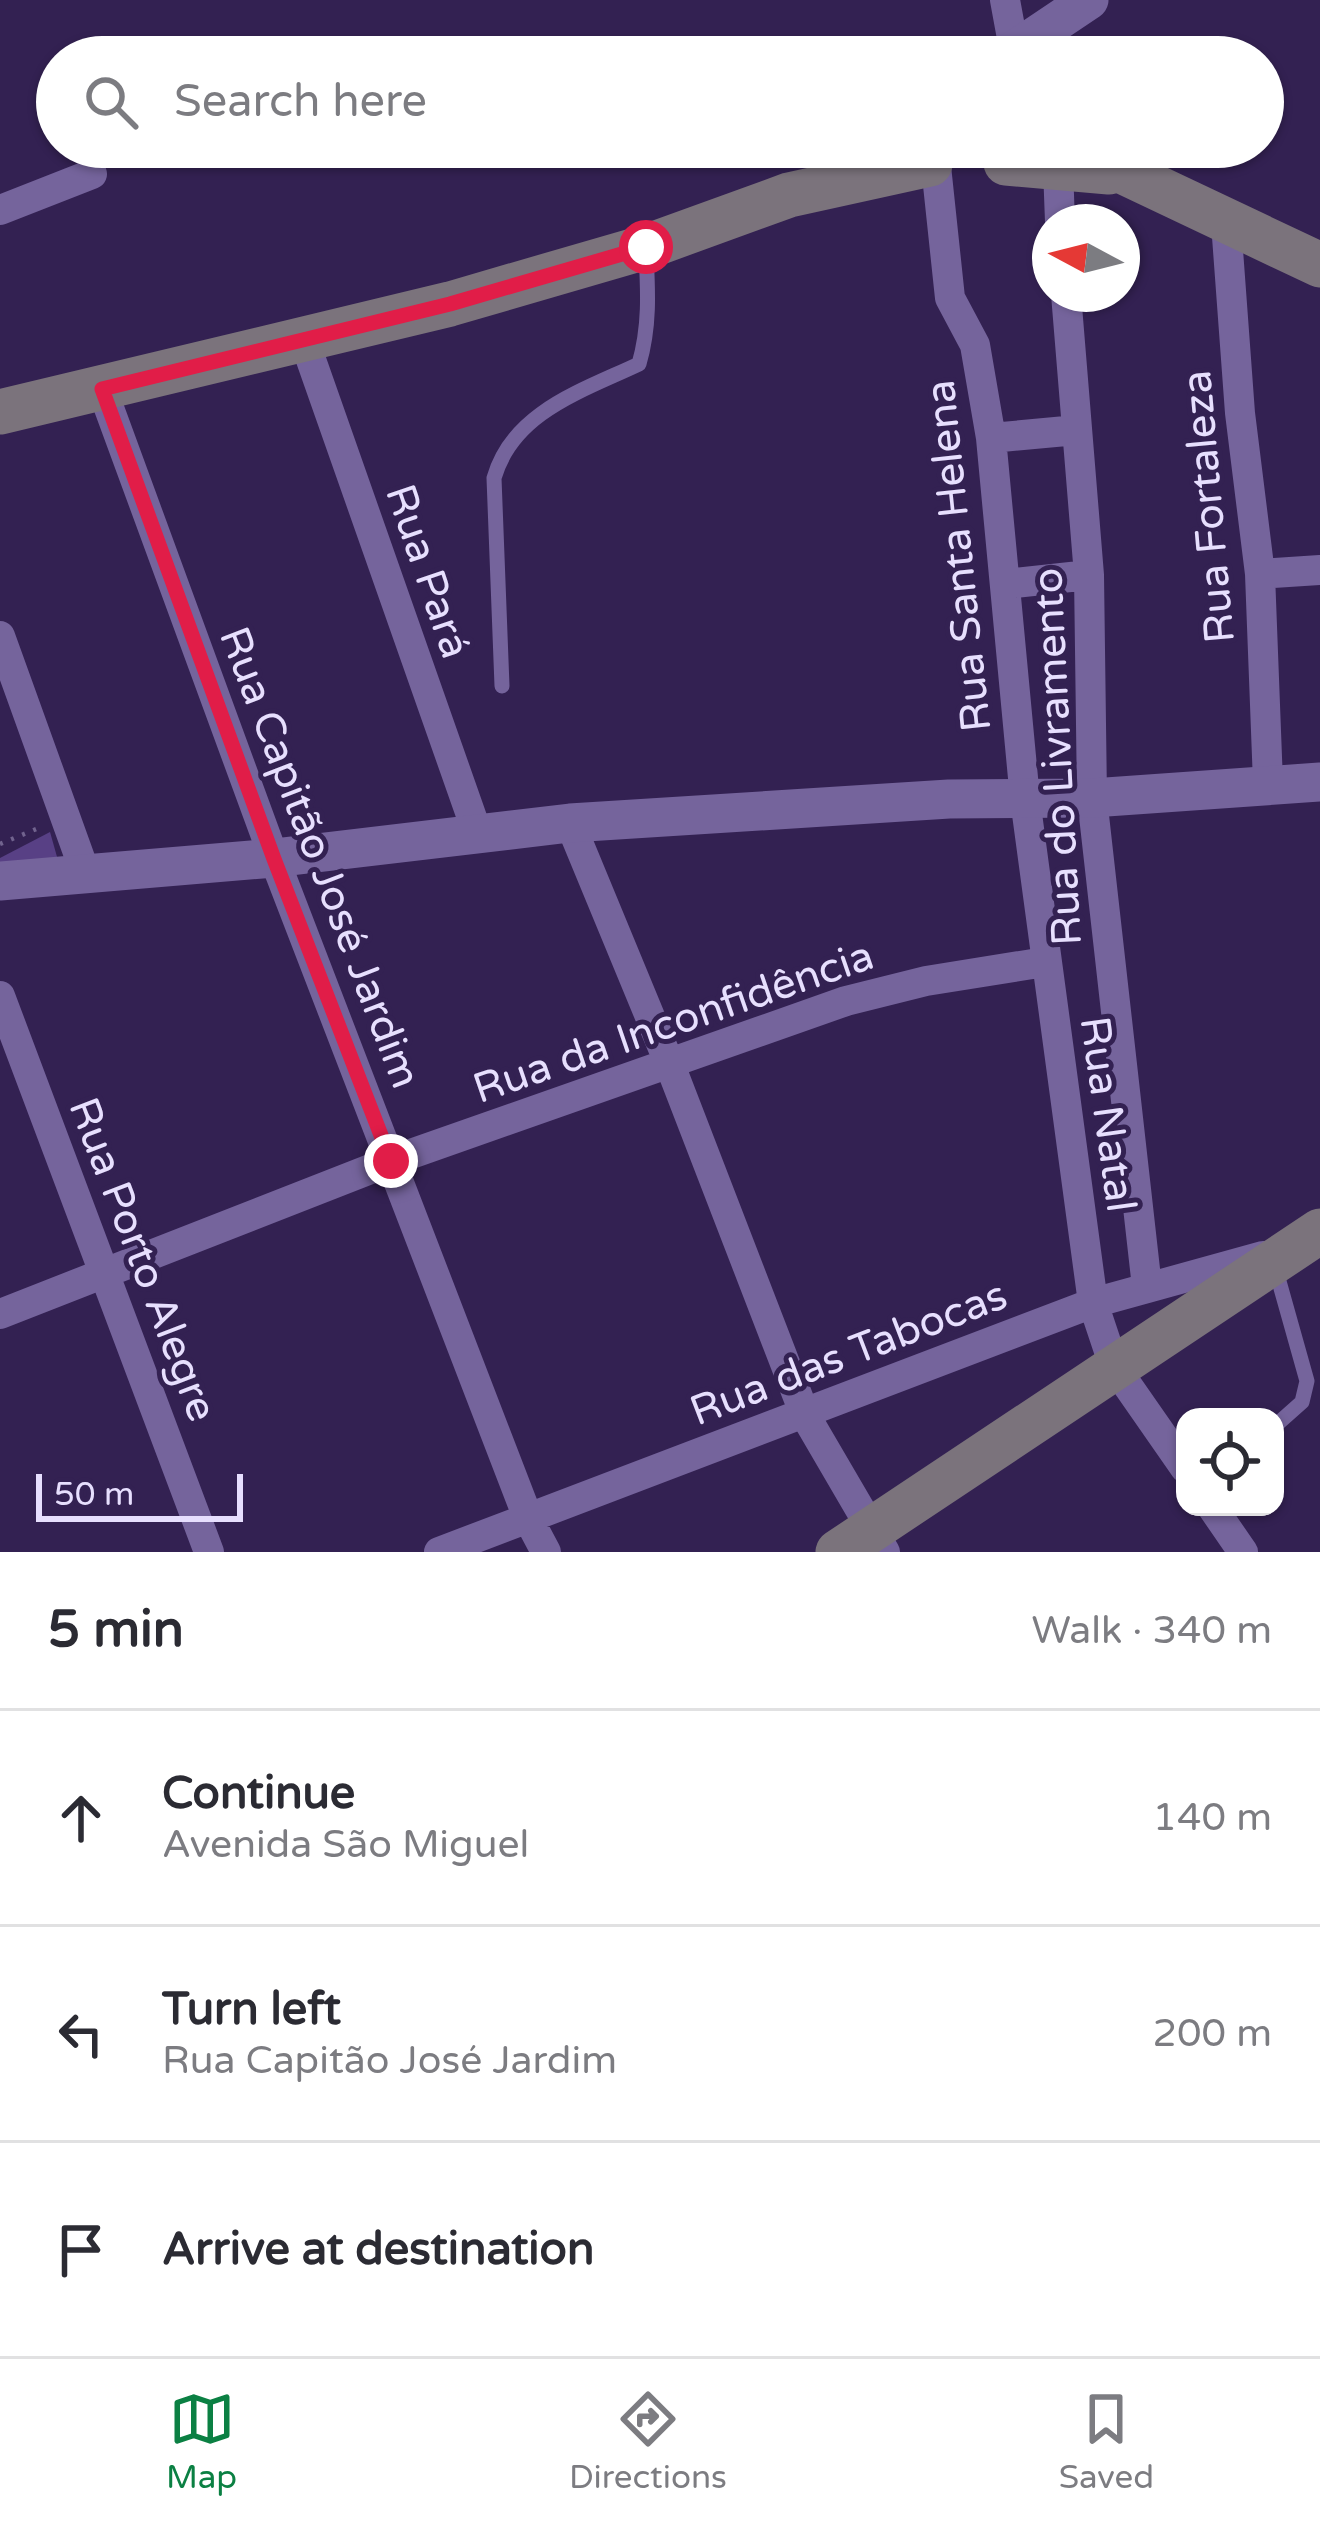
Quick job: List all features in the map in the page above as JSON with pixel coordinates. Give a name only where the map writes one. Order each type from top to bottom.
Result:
[{"type":"main road","points":[[789,195],[829,168]]},
{"type":"main road","points":[[0,412],[450,304],[646,247],[789,195],[894,168]]},
{"type":"main road","points":[[1099,168],[1124,173],[1320,265]]},
{"type":"main road","points":[[864,1545],[1114,1366],[1295,1247]]},
{"type":"street","points":[[1005,0],[1022,36]]},
{"type":"street","points":[[1042,36],[1089,0]]},
{"type":"street","name":"Rua Santa Helena","points":[[930,168],[950,298],[975,345],[991,438],[1025,799]]},
{"type":"street","points":[[1043,168],[1054,204]]},
{"type":"street","points":[[0,210],[92,174]]},
{"type":"street","name":"Rua Fortaleza","points":[[1226,223],[1240,413],[1260,574],[1268,783]]},
{"type":"street","name":"Rua do Livramento","points":[[1067,312],[1089,575],[1092,798],[1147,1287]]},
{"type":"street","name":"Rua Pará","points":[[303,337],[477,832]]},
{"type":"street","name":"Rua Capitão José Jardim","points":[[102,389],[274,859],[528,1518],[546,1552]]},
{"type":"street","points":[[991,438],[1077,430]]},
{"type":"street","points":[[1260,574],[1320,570]]},
{"type":"street","points":[[1006,584],[1089,575]]},
{"type":"street","points":[[0,635],[85,872]]},
{"type":"street","points":[[0,881],[274,859],[570,824],[949,799],[1092,798],[1320,782]]},
{"type":"street","name":"Rua Natal","points":[[1025,799],[1093,1303],[1114,1366],[1176,1455]]},
{"type":"street","points":[[570,824],[670,1065],[805,1415],[864,1545]]},
{"type":"street","name":"Rua da Inconfidência","points":[[0,1314],[391,1161],[846,1001],[926,981],[1045,962]]},
{"type":"street","name":"Rua Porto Alegre","points":[[0,996],[209,1552]]},
{"type":"street","name":"Rua das Tabocas","points":[[439,1552],[1093,1303],[1295,1247]]},
{"type":"street","points":[[1218,1516],[1243,1552]]},
{"type":"lane","points":[[502,686],[494,478],[502,452],[543,410],[639,364],[649,308],[646,247]]},
{"type":"lane","points":[[1284,1420],[1302,1402],[1307,1381],[1295,1247]]},
{"type":"path","points":[[0,844],[63,818]]},
{"type":"shaded area","points":[[50,832],[61,871],[0,875],[0,858]]},
{"type":"route","points":[[391,1161],[274,859],[102,389],[450,304],[646,247]]}]
